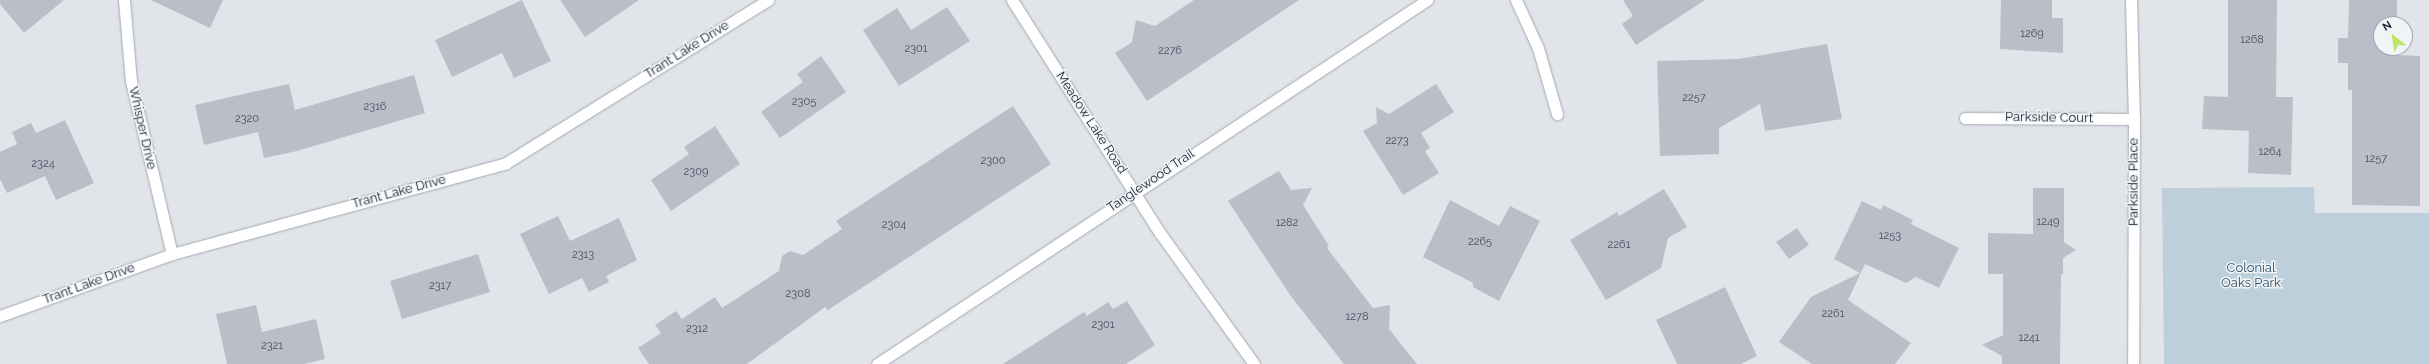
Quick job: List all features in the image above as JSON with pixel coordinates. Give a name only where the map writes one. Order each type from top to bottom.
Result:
[{"type":"street","name":"Whisper Drive","points":[[124,0],[131,81],[172,254]]},
{"type":"street","name":"Trant Lake Drive","points":[[0,316],[172,254],[506,162],[768,0]]},
{"type":"street","name":"Meadow Lake Road","points":[[1012,0],[1160,233],[1254,364]]},
{"type":"street","name":"Tanglewood Trail","points":[[877,364],[1427,0]]},
{"type":"street","points":[[1516,0],[1538,48],[1556,114]]},
{"type":"street","name":"Parkside Place","points":[[2131,0],[2134,119],[2133,364]]},
{"type":"street","name":"Parkside Court","points":[[1965,118],[2134,119]]},
{"type":"green space","name":"Colonial Oaks Park","points":[[2314,187],[2315,213],[2429,213],[2429,364],[2164,364],[2162,188]]},
{"type":"building","points":[[0,0],[64,0],[24,33],[0,4]]},
{"type":"building","points":[[151,0],[223,0],[210,28]]},
{"type":"building","points":[[522,0],[551,61],[514,78],[502,53],[452,77],[435,40]]},
{"type":"building","points":[[560,0],[639,0],[585,37]]},
{"type":"building","points":[[1194,0],[1299,0],[1147,101],[1115,53],[1132,42],[1136,20],[1155,26]]},
{"type":"building","points":[[1623,0],[1705,0],[1636,45],[1622,24],[1633,16]]},
{"type":"building","points":[[2001,0],[2052,0],[2052,18],[2063,18],[2063,53],[2000,49]]},
{"type":"building","points":[[2228,0],[2277,0],[2276,97],[2293,97],[2291,175],[2248,173],[2249,131],[2202,129],[2204,96],[2228,97]]},
{"type":"building","points":[[2349,0],[2397,0],[2397,16],[2373,16],[2373,56],[2420,56],[2420,206],[2352,205],[2352,90],[2348,90],[2348,63],[2338,63],[2338,38],[2348,38]]},
{"type":"building","points":[[947,7],[970,41],[899,86],[863,30],[897,8],[911,30]]},
{"type":"building","points":[[1827,44],[1842,119],[1765,131],[1760,104],[1719,128],[1719,154],[1660,156],[1657,61],[1738,59]]},
{"type":"building","points":[[821,56],[846,92],[780,138],[761,112],[803,82],[797,74]]},
{"type":"building","points":[[414,75],[425,113],[297,151],[264,158],[258,132],[204,145],[195,105],[289,84],[295,110]]},
{"type":"building","points":[[1436,84],[1454,112],[1421,133],[1430,148],[1425,151],[1439,173],[1403,195],[1363,131],[1377,123],[1376,107],[1389,114]]},
{"type":"building","points":[[1013,106],[1051,164],[828,310],[825,307],[747,364],[649,364],[638,348],[661,333],[655,325],[676,311],[682,319],[715,297],[722,308],[779,271],[782,256],[790,251],[803,255],[842,229],[836,221]]},
{"type":"building","points":[[65,120],[94,183],[56,200],[45,176],[7,193],[0,179],[0,152],[17,144],[12,132],[31,123],[36,133]]},
{"type":"building","points":[[715,126],[740,164],[671,211],[651,180],[689,154],[684,147]]},
{"type":"building","points":[[1279,171],[1291,190],[1312,188],[1303,205],[1329,246],[1327,248],[1373,308],[1390,305],[1389,329],[1417,364],[1344,364],[1290,295],[1228,201]]},
{"type":"building","points":[[2033,188],[2064,188],[2064,242],[2076,250],[2063,258],[2063,274],[2061,274],[2060,364],[2002,364],[2002,356],[1982,345],[2003,335],[2003,274],[1988,274],[1988,233],[2033,234]]},
{"type":"building","points":[[1664,189],[1687,227],[1668,238],[1661,268],[1606,300],[1570,240],[1617,212],[1619,216]]},
{"type":"building","points":[[1450,200],[1499,226],[1510,206],[1540,221],[1499,301],[1473,287],[1473,283],[1423,257]]},
{"type":"building","points":[[1862,201],[1881,210],[1883,205],[1913,220],[1911,224],[1959,248],[1939,288],[1916,277],[1906,283],[1865,264],[1848,300],[1911,343],[1895,364],[1812,364],[1779,342],[1811,297],[1860,273],[1834,259]]},
{"type":"building","points":[[558,216],[570,241],[619,218],[637,260],[606,276],[609,282],[589,292],[582,278],[549,294],[520,234]]},
{"type":"building","points":[[1797,228],[1809,245],[1789,259],[1776,242]]},
{"type":"building","points":[[478,254],[490,292],[402,319],[390,281]]},
{"type":"building","points":[[1725,287],[1757,356],[1741,364],[1677,364],[1656,320]]},
{"type":"building","points":[[1127,301],[1155,345],[1126,364],[1003,364],[1084,312],[1087,316],[1108,302],[1113,309]]},
{"type":"building","points":[[256,305],[262,332],[316,319],[325,359],[304,364],[227,364],[216,314]]}]
